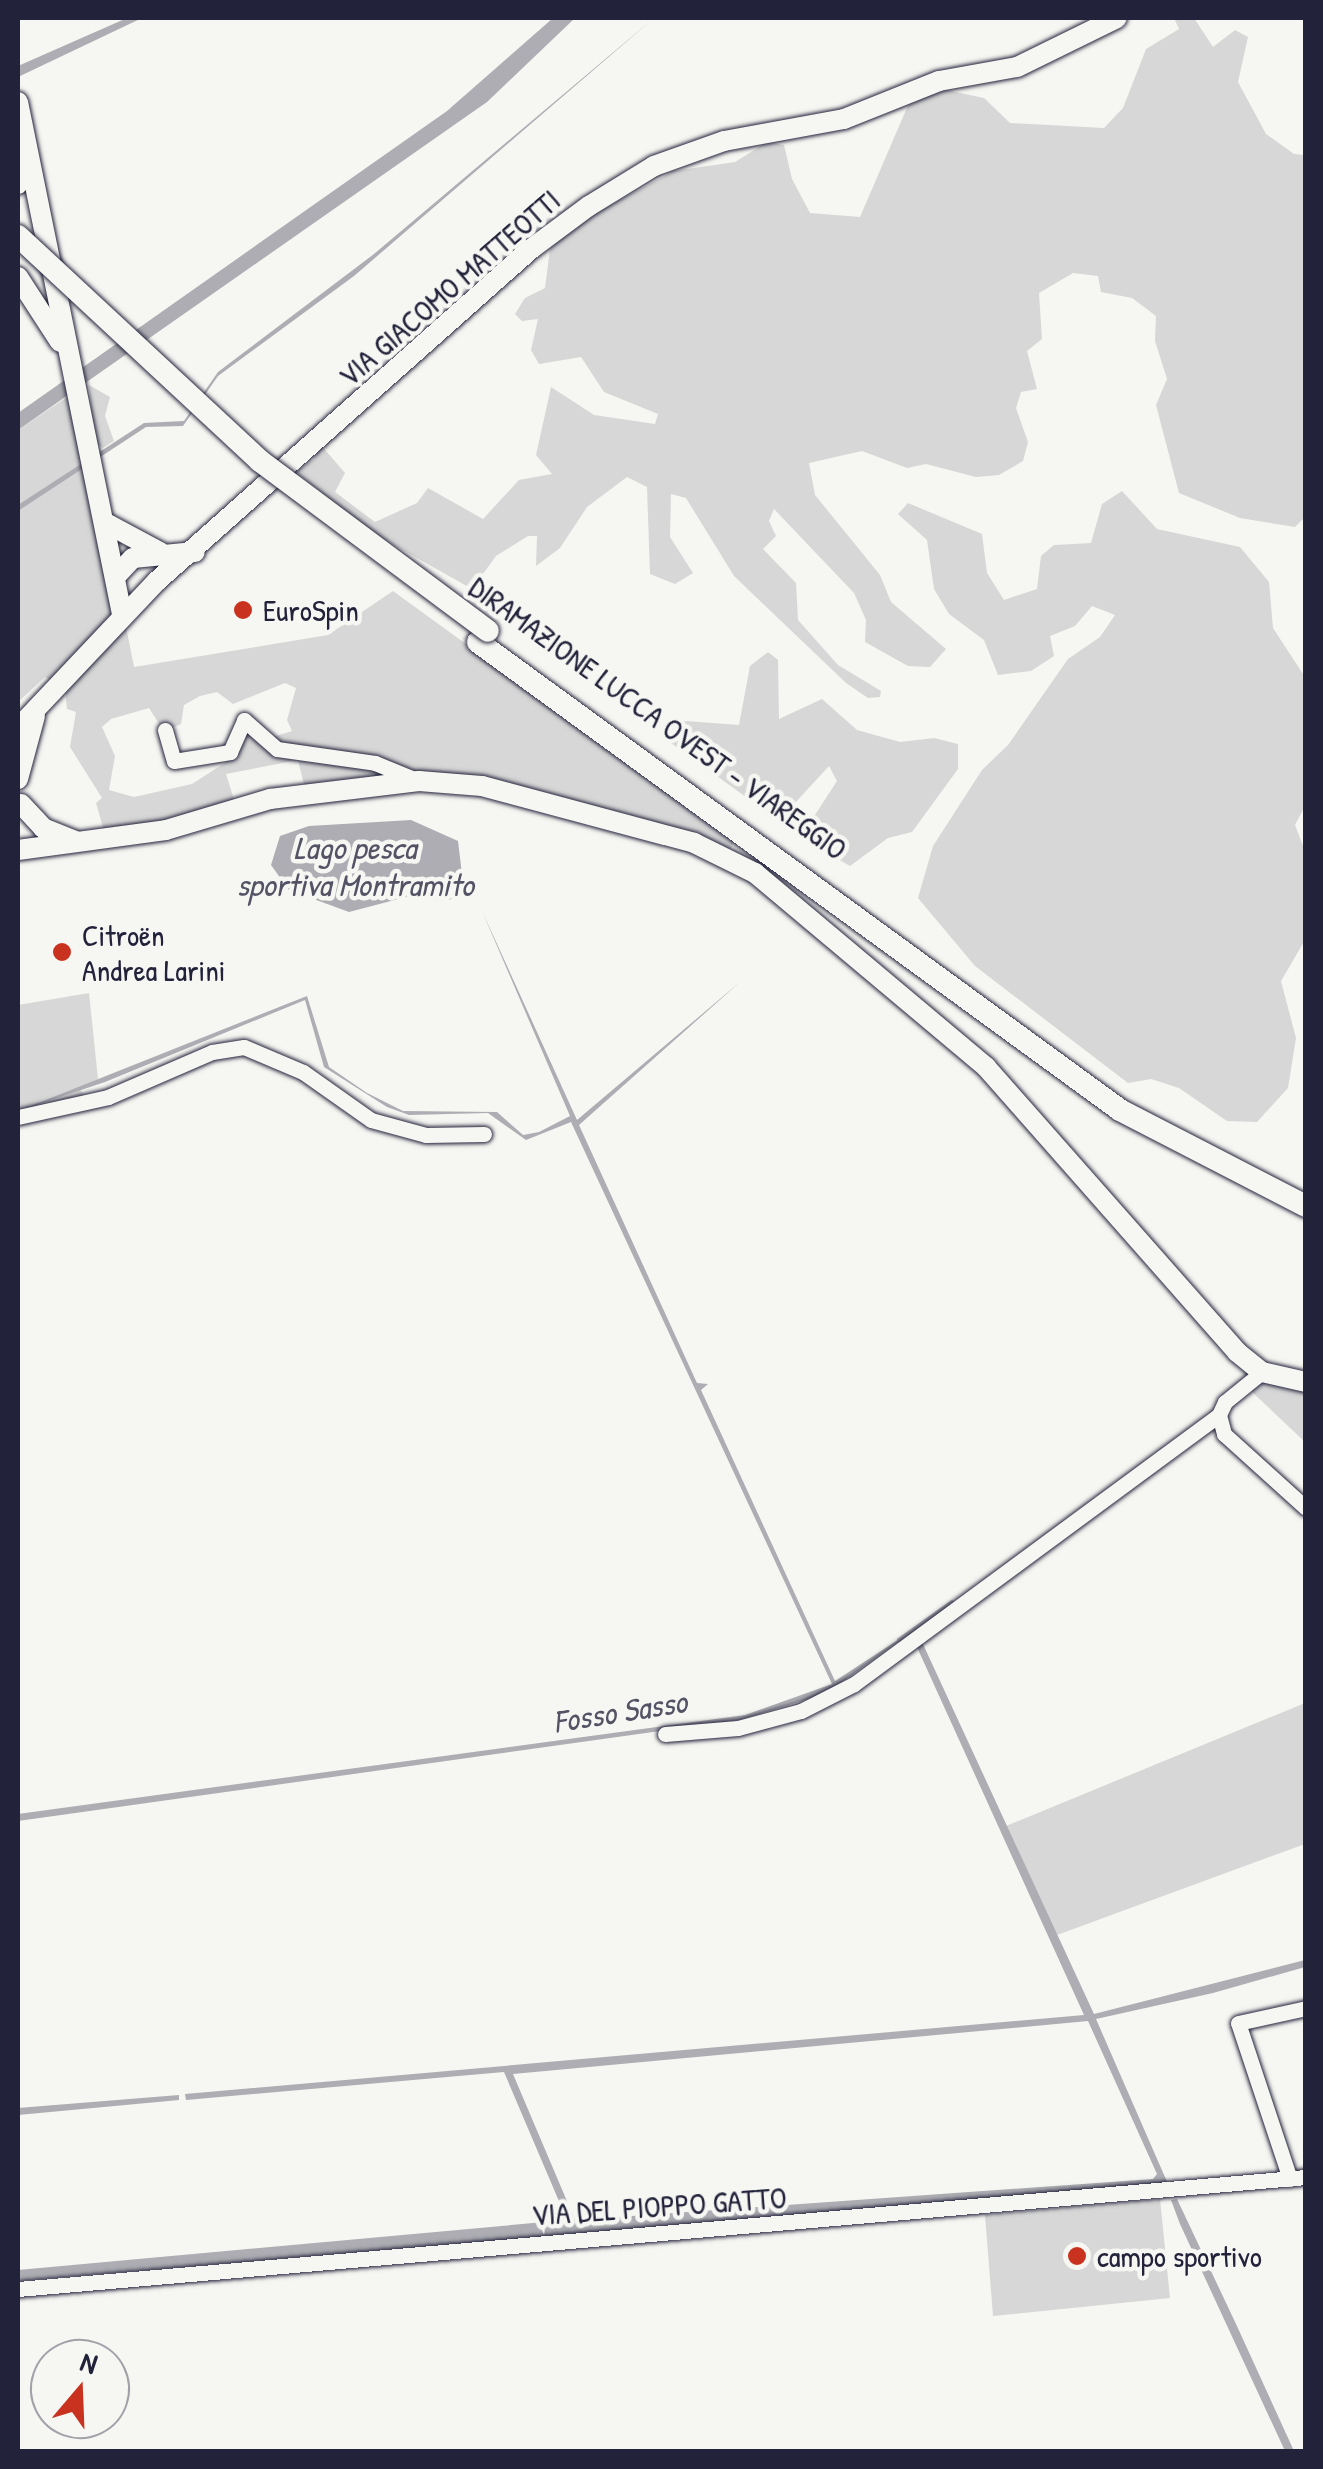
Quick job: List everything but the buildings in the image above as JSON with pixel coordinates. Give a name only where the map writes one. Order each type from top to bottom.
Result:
[{"type":"highway","name":"DIRAMAZIONE LUCCA OVEST - VIAREGGIO","points":[[18,236],[260,462],[483,636]]},
{"type":"highway","name":"DIRAMAZIONE LUCCA OVEST - VIAREGGIO","points":[[18,253],[253,473],[613,730],[1122,1103],[1306,1206]]},
{"type":"highway","name":"DIRAMAZIONE LUCCA OVEST - VIAREGGIO","points":[[1122,1103],[1252,1169],[1306,1190]]},
{"type":"main road","name":"VIA GIACOMO MATTEOTTI","points":[[46,698],[122,614],[531,249],[654,166],[724,141],[844,119],[938,81],[1018,67],[1117,18]]},
{"type":"main road","points":[[18,184],[21,121]]},
{"type":"main road","points":[[21,121],[117,574],[122,614]]},
{"type":"main road","points":[[18,276],[72,359]]},
{"type":"main road","points":[[104,522],[147,549],[167,553]]},
{"type":"main road","points":[[117,574],[133,558],[195,552]]},
{"type":"main road","points":[[117,574],[145,585],[158,581]]},
{"type":"main road","points":[[18,728],[46,698]]},
{"type":"main road","points":[[18,779],[25,736],[46,698]]},
{"type":"main road","points":[[18,850],[166,830],[270,799],[419,780],[482,786],[639,826],[755,873],[986,1066],[1237,1352],[1262,1372],[1306,1382]]},
{"type":"main road","points":[[19,800],[43,828],[82,844]]},
{"type":"main road","points":[[18,834],[19,800]]},
{"type":"street","points":[[165,730],[174,760],[230,752],[244,720],[277,749],[375,762],[419,780]]},
{"type":"street","points":[[18,1117],[108,1097],[212,1052],[244,1047],[303,1072],[370,1120],[426,1136],[484,1134]]},
{"type":"street","points":[[666,1734],[738,1728],[801,1711],[854,1684],[1219,1415],[1225,1402],[1262,1372]]},
{"type":"street","points":[[1219,1415],[1224,1434],[1306,1508]]},
{"type":"street","points":[[1294,2174],[1238,2023],[1306,2008]]},
{"type":"street","name":"VIA DEL PIOPPO GATTO","points":[[18,2289],[1294,2174]]},
{"type":"shaded area","points":[[1174,18],[1194,18],[1213,47],[1235,30],[1248,37],[1238,82],[1266,134],[1294,154],[1305,155],[1305,517],[1295,527],[1240,518],[1179,493],[1156,405],[1167,379],[1155,341],[1156,316],[1132,298],[1101,292],[1098,276],[1073,273],[1039,293],[1042,339],[1027,351],[1037,389],[1021,392],[1016,408],[1028,442],[1023,461],[999,475],[976,477],[926,464],[907,468],[862,451],[809,463],[815,495],[880,575],[891,602],[946,649],[930,667],[908,666],[865,642],[866,620],[854,593],[774,509],[769,521],[776,536],[763,549],[796,583],[798,620],[838,665],[881,691],[880,697],[868,698],[846,683],[734,576],[686,498],[671,494],[670,537],[693,573],[675,584],[650,574],[647,487],[627,477],[587,507],[560,548],[536,566],[537,536],[528,536],[496,556],[472,589],[369,531],[296,472],[313,460],[320,444],[345,473],[335,492],[375,522],[417,503],[428,488],[483,519],[519,480],[552,474],[536,455],[551,387],[594,415],[655,424],[658,414],[604,392],[581,357],[539,364],[531,350],[538,319],[522,321],[515,314],[525,298],[545,288],[550,249],[564,230],[674,171],[735,162],[767,142],[784,145],[792,179],[810,213],[860,217],[909,103],[937,88],[984,98],[1010,123],[1104,128],[1123,108],[1146,49],[1179,29]]},
{"type":"shaded area","points":[[89,385],[110,397],[105,416],[114,441],[103,448],[94,441]]},
{"type":"shaded area","points":[[79,389],[134,667],[328,635],[393,591],[736,840],[724,858],[482,786],[306,793],[298,760],[226,774],[237,809],[104,831],[96,803],[102,798],[70,747],[76,712],[67,709],[65,689],[45,677],[18,702],[18,430]],"holes":[[[285,683],[296,688],[287,720],[292,731],[260,741],[247,734],[234,757],[192,784],[134,797],[109,790],[115,756],[102,727],[111,719],[149,708],[160,725],[172,728],[181,724],[184,705],[200,696],[217,692],[233,704]]]},
{"type":"shaded area","points":[[1122,491],[1157,529],[1240,547],[1269,582],[1273,628],[1305,677],[1305,806],[1295,825],[1305,851],[1305,940],[1281,981],[1296,1038],[1288,1088],[1257,1122],[1227,1121],[1179,1088],[1151,1079],[1128,1083],[975,966],[918,898],[933,846],[982,770],[1008,745],[1068,659],[1100,637],[1115,615],[1092,606],[1075,626],[1050,636],[1054,656],[1031,671],[998,675],[984,640],[949,614],[934,589],[927,540],[898,514],[908,503],[982,534],[987,573],[1004,600],[1037,589],[1041,556],[1054,545],[1091,543],[1102,504]]},
{"type":"shaded area","points":[[768,652],[778,660],[779,719],[822,699],[857,730],[900,742],[934,738],[958,744],[958,769],[912,832],[888,838],[850,866],[814,845],[811,821],[837,781],[829,766],[794,804],[789,828],[660,735],[672,720],[739,725],[750,666]]},
{"type":"shaded area","points":[[89,993],[98,1079],[79,1089],[90,1100],[18,1117],[18,1005]]},
{"type":"shaded area","points":[[1258,1379],[1305,1389],[1305,1442],[1249,1389]]},
{"type":"shaded area","points":[[1305,1703],[1305,1844],[1057,1935],[1006,1826]]},
{"type":"shaded area","name":"campo sportivo","points":[[1160,2199],[1170,2298],[993,2316],[985,2215]]},
{"type":"water","points":[[127,18],[142,18],[18,77],[18,66]]},
{"type":"water","points":[[553,18],[575,18],[487,102],[18,430],[18,413],[447,111]]},
{"type":"water","points":[[654,18],[354,276],[218,376],[183,426],[146,427],[18,511],[18,505],[144,423],[184,421],[218,372],[374,254]]},
{"type":"water","name":"Lago pesca sportiva Montramito","points":[[411,820],[458,841],[464,891],[449,900],[406,897],[349,912],[289,890],[271,865],[280,836],[309,826]]},
{"type":"water","points":[[482,911],[577,1120],[740,982],[579,1125],[697,1383],[708,1384],[701,1390],[835,1681],[933,1617],[825,1694],[739,1720],[18,1821],[18,1814],[745,1715],[832,1684],[571,1122],[526,1140],[488,1113],[409,1115],[387,1107],[324,1067],[305,1000],[105,1082],[18,1111],[307,996],[329,1067],[367,1093],[403,1111],[497,1112],[523,1135],[539,1132],[570,1116]]},
{"type":"water","points":[[922,1642],[1094,2014],[1305,1960],[1305,1967],[1213,1993],[1096,2019],[1168,2184],[18,2281],[18,2270],[567,2220],[504,2072],[186,2100],[185,2094],[1084,2015],[916,1645]],"holes":[[[1088,2021],[1157,2174],[1153,2179],[575,2220],[513,2074]]]},
{"type":"water","points":[[179,2095],[179,2100],[18,2115],[18,2108]]},
{"type":"water","points":[[1177,2199],[1294,2451],[1285,2451],[1180,2224],[1171,2200]]},
{"type":"waterway","name":"Fosso Sasso","points":[[899,1640],[952,1602]]},
{"type":"place","name":"EuroSpin","points":[[243,610]]},
{"type":"place","name":"Citroën Andrea Larini","points":[[62,952]]},
{"type":"place","name":"campo sportivo","points":[[1077,2256]]}]
